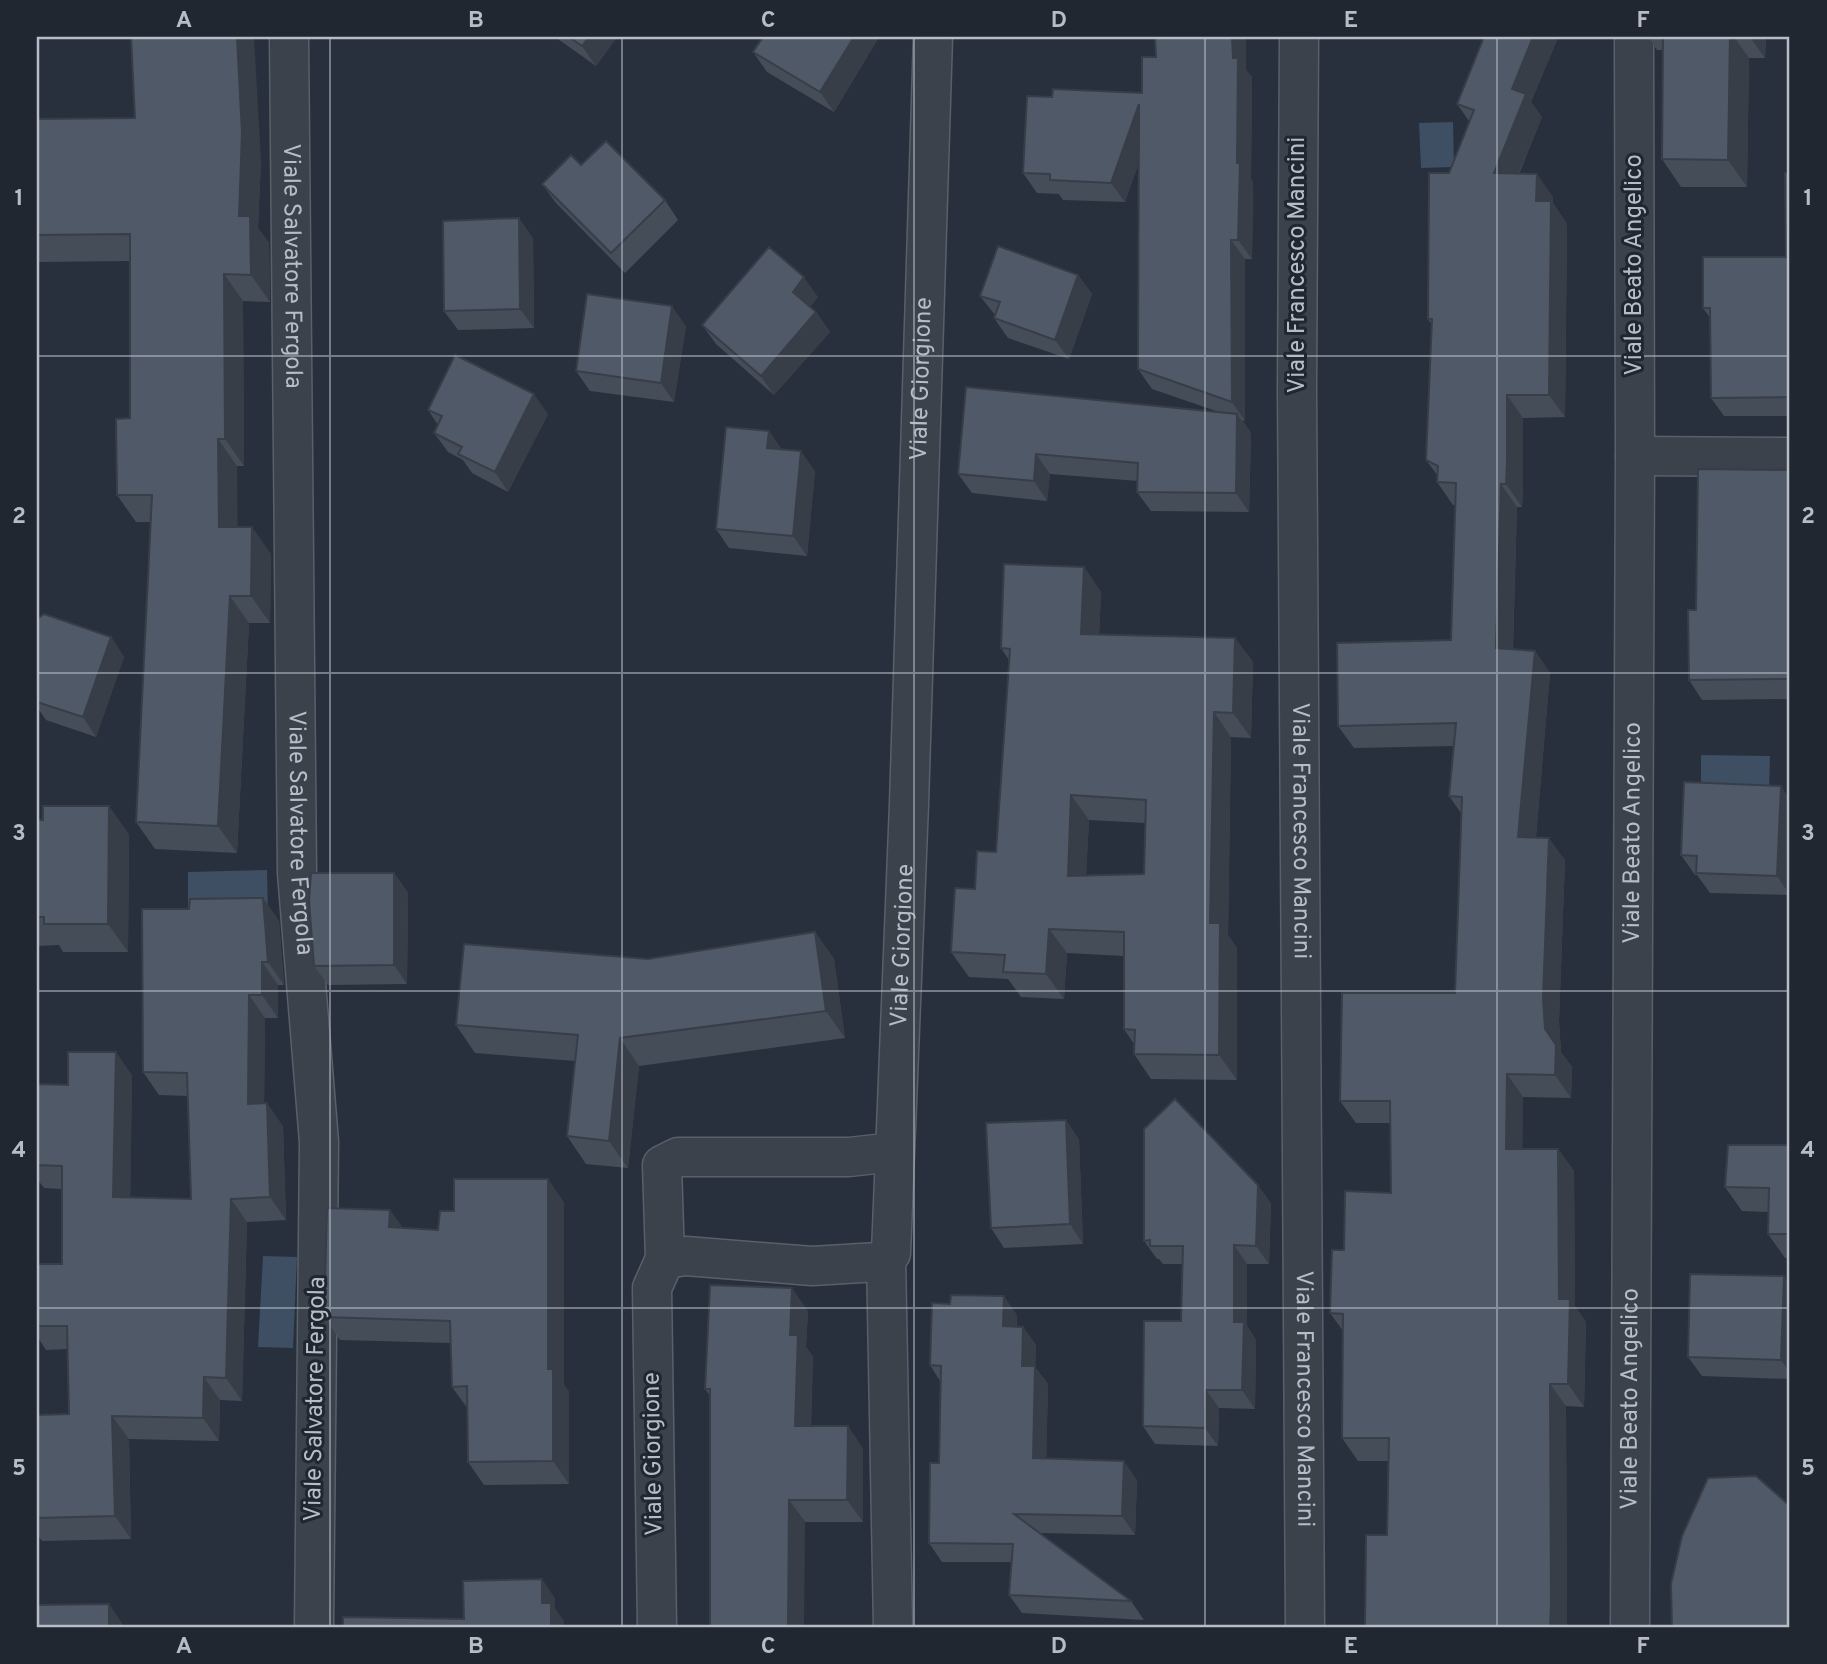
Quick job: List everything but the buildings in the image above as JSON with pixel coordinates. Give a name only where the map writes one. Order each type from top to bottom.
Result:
[{"type":"street","name":"Viale Salvatore Fergola","points":[[289,37],[297,873],[319,1142],[314,1627]]},
{"type":"street","name":"Viale Giorgione","points":[[893,1627],[886,1257],[891,1253],[910,777],[933,37]]},
{"type":"street","name":"Viale Francesco Mancini","points":[[1299,37],[1297,404],[1305,1627]]},
{"type":"street","name":"Viale Beato Angelico","points":[[1630,1627],[1634,37]]},
{"type":"street","points":[[1635,456],[1790,457]]},
{"type":"street","points":[[886,1257],[877,1262],[812,1266],[686,1256],[665,1259],[662,1165],[678,1157],[849,1157],[894,1152]]},
{"type":"street","name":"Viale Giorgione","points":[[657,1627],[652,1287],[665,1259]]},
{"type":"water","points":[[1453,122],[1454,167],[1421,168],[1419,123]]},
{"type":"water","points":[[1701,755],[1770,756],[1769,793],[1701,792]]},
{"type":"water","points":[[267,870],[268,916],[188,918],[188,872]]},
{"type":"water","points":[[263,1256],[297,1257],[293,1348],[258,1347]]}]
